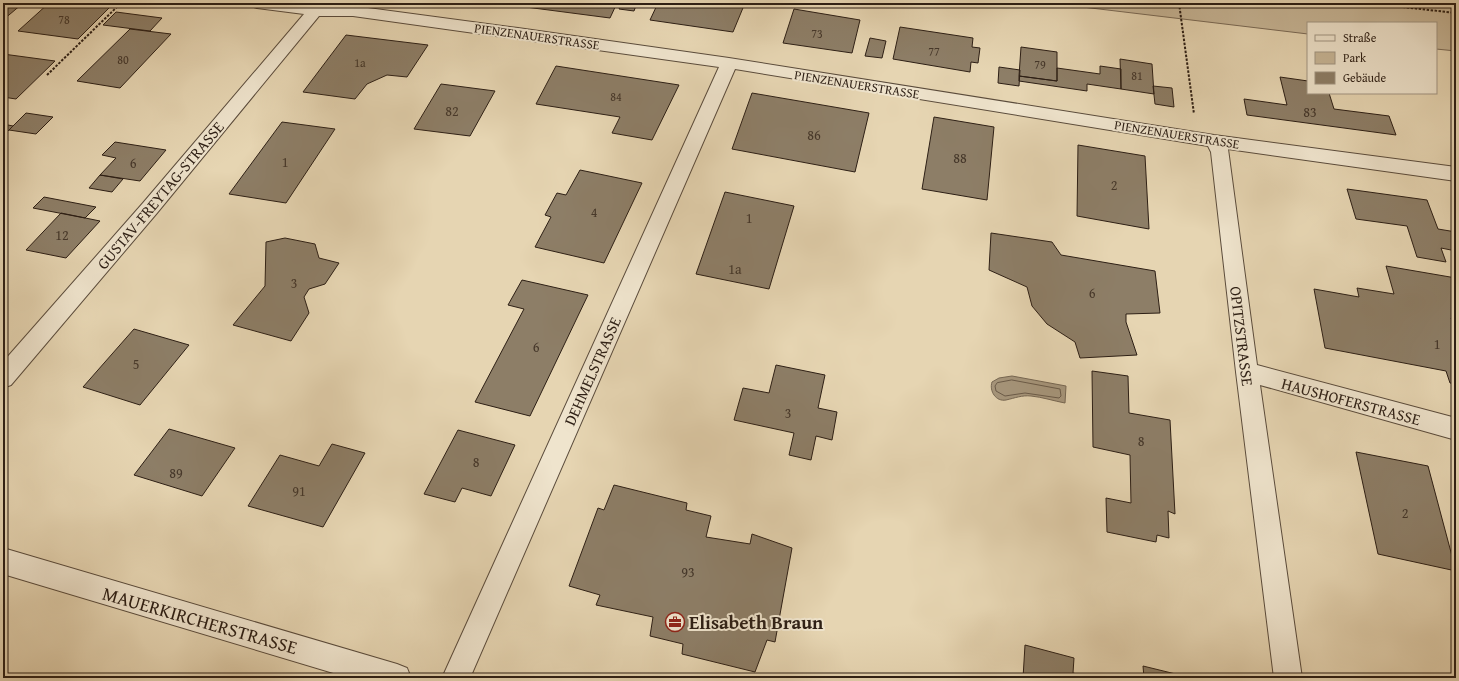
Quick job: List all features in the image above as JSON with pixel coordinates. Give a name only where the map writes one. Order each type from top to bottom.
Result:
[{"type":"street","name":"PIENZENAUERSTRASSE","points":[[257,3],[316,10],[360,12],[729,63],[1214,141],[1456,174]]},
{"type":"street","name":"GUSTAV-FREYTAG-STRASSE","points":[[3,378],[145,214],[316,10]]},
{"type":"street","name":"DEHMELSTRASSE","points":[[456,678],[729,63]]},
{"type":"street","name":"OPITZSTRASSE","points":[[1214,141],[1220,152],[1247,372],[1288,678]]},
{"type":"street","name":"HAUSHOFERSTRASSE","points":[[1247,372],[1456,429]]},
{"type":"street","name":"MAUERKIRCHERSTRASSE","points":[[3,562],[397,678]]},
{"type":"path","points":[[47,75],[121,3]]},
{"type":"path","points":[[1179,3],[1195,122],[1214,141]]},
{"type":"path","points":[[1367,3],[1456,13]]},
{"type":"green space","points":[[1049,3],[1456,3],[1456,51],[1437,49],[1437,22],[1307,22],[1307,34]]},
{"type":"water","points":[[1012,376],[1066,386],[1065,403],[1031,396],[1022,396],[1006,400],[996,398],[992,392],[992,382],[999,378]]},
{"type":"building","points":[[3,3],[12,3],[22,4],[3,20]]},
{"type":"building","points":[[49,3],[85,3],[111,6],[78,39],[18,31]]},
{"type":"building","points":[[520,3],[617,3],[610,18],[518,6]]},
{"type":"building","points":[[622,3],[637,3],[634,11],[619,9]]},
{"type":"building","points":[[658,3],[745,3],[733,32],[650,20]]},
{"type":"building","points":[[794,9],[860,20],[852,53],[783,43]]},
{"type":"building","points":[[116,12],[162,18],[150,31],[103,25]]},
{"type":"building","points":[[900,27],[973,38],[972,47],[980,48],[978,63],[971,62],[970,72],[893,59]]},
{"type":"building","points":[[130,29],[171,34],[120,88],[77,81]]},
{"type":"building","points":[[346,35],[428,45],[407,77],[387,75],[367,84],[355,99],[303,92]]},
{"type":"building","points":[[870,38],[886,41],[882,58],[865,56]]},
{"type":"building","points":[[1021,47],[1057,52],[1057,81],[1019,76]]},
{"type":"building","points":[[3,54],[55,61],[16,99],[3,97]]},
{"type":"building","points":[[1120,59],[1152,64],[1154,94],[1121,89]]},
{"type":"building","points":[[556,66],[679,85],[652,140],[612,133],[620,117],[536,104]]},
{"type":"building","points":[[1100,66],[1121,69],[1121,89],[1087,84],[1087,91],[1019,81],[1019,76],[1057,81],[1057,68],[1100,74]]},
{"type":"building","points":[[999,67],[1020,70],[1019,86],[998,83]]},
{"type":"building","points":[[1280,77],[1307,81],[1307,94],[1329,94],[1334,109],[1389,116],[1396,135],[1247,115],[1244,99],[1287,105]]},
{"type":"building","points":[[441,84],[495,91],[470,136],[414,129]]},
{"type":"building","points":[[1153,86],[1172,88],[1174,107],[1155,104]]},
{"type":"building","points":[[752,93],[869,113],[855,172],[732,149]]},
{"type":"building","points":[[26,113],[53,117],[36,134],[9,130]]},
{"type":"building","points":[[934,117],[994,127],[987,200],[922,189]]},
{"type":"building","points":[[282,122],[335,129],[286,203],[229,194]]},
{"type":"building","points":[[3,124],[13,126],[3,136]]},
{"type":"building","points":[[115,142],[166,150],[140,181],[100,175],[116,158],[102,155]]},
{"type":"building","points":[[1078,145],[1145,156],[1149,229],[1077,216]]},
{"type":"building","points":[[580,170],[642,183],[604,263],[535,247],[551,217],[545,215],[557,193],[566,195]]},
{"type":"building","points":[[100,175],[123,179],[112,192],[89,188]]},
{"type":"building","points":[[1347,189],[1427,200],[1438,229],[1456,232],[1456,251],[1441,248],[1446,262],[1417,257],[1407,226],[1356,219]]},
{"type":"building","points":[[725,192],[794,206],[769,289],[696,274]]},
{"type":"building","points":[[44,197],[96,207],[85,218],[33,208]]},
{"type":"building","points":[[61,213],[100,221],[66,258],[26,250]]},
{"type":"building","points":[[991,233],[1052,242],[1061,255],[1155,271],[1160,313],[1126,314],[1126,322],[1137,355],[1080,358],[1075,342],[1047,324],[1032,306],[1027,287],[989,270]]},
{"type":"building","points":[[285,238],[315,244],[319,258],[339,263],[325,284],[309,289],[304,297],[309,313],[291,341],[233,325],[265,286],[266,242]]},
{"type":"building","points":[[1386,266],[1456,278],[1456,318],[1451,318],[1456,333],[1456,384],[1450,383],[1446,371],[1325,348],[1314,289],[1359,297],[1357,288],[1394,294]]},
{"type":"building","points":[[522,280],[588,295],[530,416],[475,402],[524,309],[508,305]]},
{"type":"building","points":[[134,329],[189,345],[140,405],[83,387]]},
{"type":"building","points":[[776,365],[825,375],[818,408],[837,412],[832,440],[816,436],[811,460],[789,455],[794,433],[734,420],[743,388],[769,393]]},
{"type":"building","points":[[1092,371],[1128,376],[1129,413],[1170,420],[1175,514],[1168,511],[1169,538],[1157,535],[1156,542],[1107,532],[1106,498],[1131,503],[1130,455],[1093,447]]},
{"type":"building","points":[[169,429],[235,448],[202,496],[134,475]]},
{"type":"building","points":[[458,430],[515,445],[491,496],[462,488],[455,502],[424,494]]},
{"type":"building","points":[[332,444],[365,453],[323,527],[248,506],[280,455],[319,466]]},
{"type":"building","points":[[1356,452],[1428,466],[1456,571],[1378,554]]},
{"type":"building","points":[[614,485],[687,503],[686,510],[711,516],[706,537],[750,544],[752,534],[792,548],[775,642],[767,640],[755,672],[682,654],[683,644],[650,636],[653,617],[596,605],[600,595],[569,586],[598,508],[604,510]]},
{"type":"building","points":[[1025,645],[1074,658],[1073,673],[1094,678],[1023,678]]},
{"type":"building","points":[[1143,666],[1192,678],[1144,678]]},
{"type":"place","name":"Elisabeth Braun","points":[[675,622]]}]
